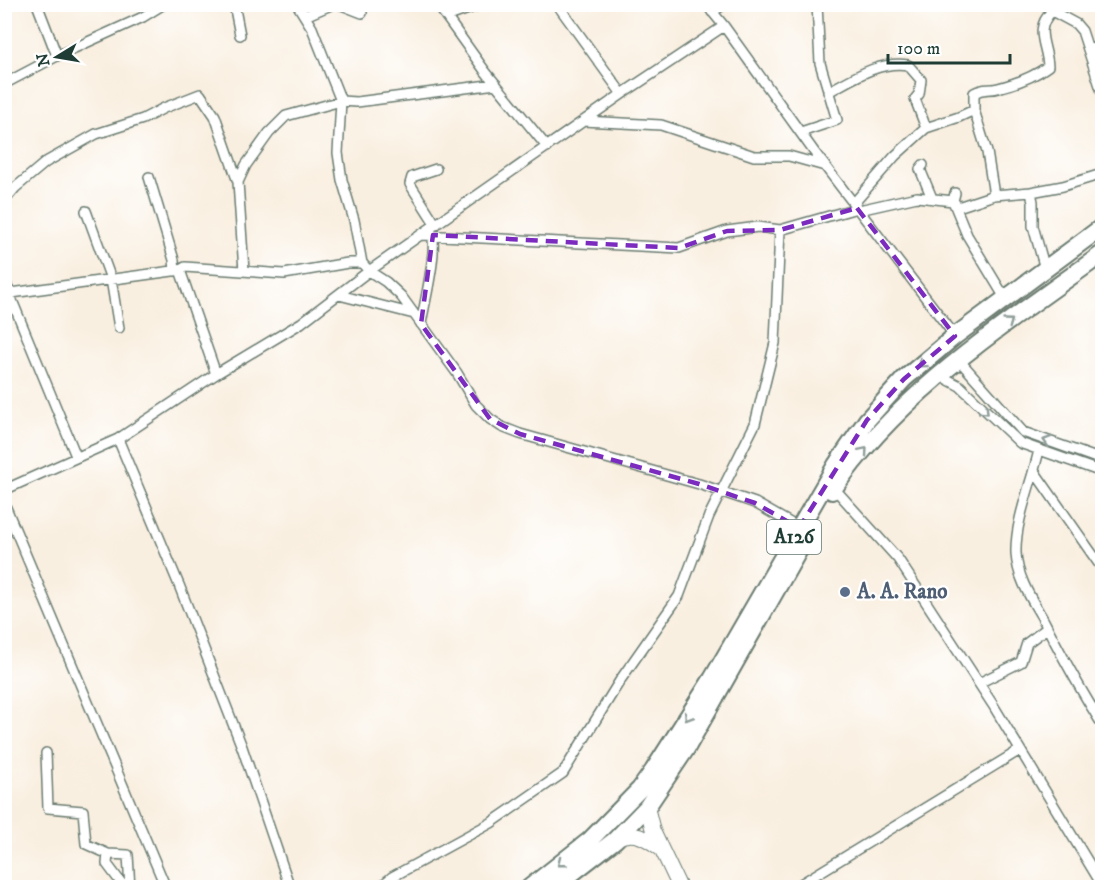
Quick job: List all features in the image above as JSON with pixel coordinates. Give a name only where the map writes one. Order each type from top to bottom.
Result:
[{"type":"highway","name":"A126","points":[[529,888],[590,840],[640,789],[676,736],[836,465],[867,420],[904,379],[955,336],[1102,227]]},
{"type":"highway","name":"A126","points":[[553,888],[615,840],[647,807],[686,749],[834,488],[877,436],[939,375],[1102,254]]},
{"type":"street","points":[[37,4],[57,56]]},
{"type":"street","points":[[4,84],[57,56],[143,17],[154,7],[164,4]]},
{"type":"street","points":[[234,4],[240,35]]},
{"type":"street","points":[[297,4],[320,45],[340,101],[338,153],[342,180],[354,220],[362,263],[401,296],[457,374],[476,405],[490,420],[502,428],[520,434],[721,491],[755,503],[799,528]]},
{"type":"street","points":[[305,16],[333,4]]},
{"type":"street","points":[[339,4],[362,13]]},
{"type":"street","points":[[436,4],[547,147]]},
{"type":"street","points":[[446,17],[482,4]]},
{"type":"street","points":[[557,4],[622,94]]},
{"type":"street","points":[[725,4],[709,8],[825,166],[955,336]]},
{"type":"street","points":[[801,132],[837,120],[820,63],[817,4]]},
{"type":"street","points":[[994,195],[987,152],[974,110],[974,93],[983,88],[991,89],[1016,82],[1048,66],[1041,28],[1048,7],[1076,24],[1082,31],[1102,92]]},
{"type":"street","points":[[4,490],[118,439],[216,374],[301,323],[369,271],[430,231],[622,94],[724,26]]},
{"type":"street","points":[[1090,50],[1102,45]]},
{"type":"street","points":[[828,92],[870,71],[893,65],[908,65],[921,80],[919,94],[915,99],[926,128]]},
{"type":"street","points":[[238,182],[246,165],[269,133],[286,116],[340,101],[357,102],[496,84]]},
{"type":"street","points":[[4,201],[15,188],[46,162],[96,134],[143,119],[200,94],[215,116],[238,182],[244,271]]},
{"type":"street","points":[[857,207],[890,161],[926,128],[974,110]]},
{"type":"street","points":[[583,121],[661,125],[754,156],[789,156],[825,166]]},
{"type":"street","points":[[923,165],[920,169],[932,198]]},
{"type":"street","points":[[421,324],[432,264],[430,231],[410,184],[412,177],[436,170]]},
{"type":"street","points":[[953,197],[958,207],[994,195],[1064,186],[1102,174]]},
{"type":"street","points":[[149,177],[177,271],[216,374]]},
{"type":"street","points":[[1030,192],[1033,202],[1033,226],[1045,269]]},
{"type":"street","points":[[430,231],[679,248],[727,231],[758,227],[780,230],[857,207],[917,197],[953,197]]},
{"type":"street","points":[[953,197],[967,235],[1005,298]]},
{"type":"street","points":[[86,211],[111,279],[119,328]]},
{"type":"street","points":[[379,888],[392,877],[490,823],[563,773],[621,679],[679,596],[709,516],[755,424],[775,343],[780,230]]},
{"type":"street","points":[[7,293],[177,271],[185,267],[284,274],[348,263],[362,263]]},
{"type":"street","points":[[4,276],[7,293],[76,456]]},
{"type":"street","points":[[339,295],[414,314]]},
{"type":"street","points":[[958,360],[1023,432],[1102,460]]},
{"type":"street","points":[[939,375],[960,386],[1013,439],[1102,472]]},
{"type":"street","points":[[118,439],[179,585],[242,747],[290,888]]},
{"type":"street","points":[[1039,450],[1024,503],[1016,551],[1017,567],[1047,628],[1102,724]]},
{"type":"street","points":[[1034,471],[1102,568]]},
{"type":"street","points":[[834,488],[898,559],[979,683],[1102,885]]},
{"type":"street","points":[[4,503],[166,888]]},
{"type":"street","points":[[979,683],[1021,662],[1027,643],[1047,628]]},
{"type":"street","points":[[794,888],[1020,750]]},
{"type":"street","points":[[46,753],[48,808],[83,811],[86,844],[108,854],[128,855],[130,888]]},
{"type":"street","points":[[647,807],[653,831],[680,888]]},
{"type":"street","points":[[615,840],[624,835],[637,835],[646,838],[663,850]]},
{"type":"street","points":[[108,854],[107,864],[125,888]]},
{"type":"highlighted area","points":[[857,208],[955,336],[904,379],[867,420],[799,528],[755,503],[699,484],[520,434],[490,419],[421,324],[433,235],[679,248],[727,231],[780,230]]},
{"type":"place","name":"A. A. Rano","points":[[845,592]]}]
